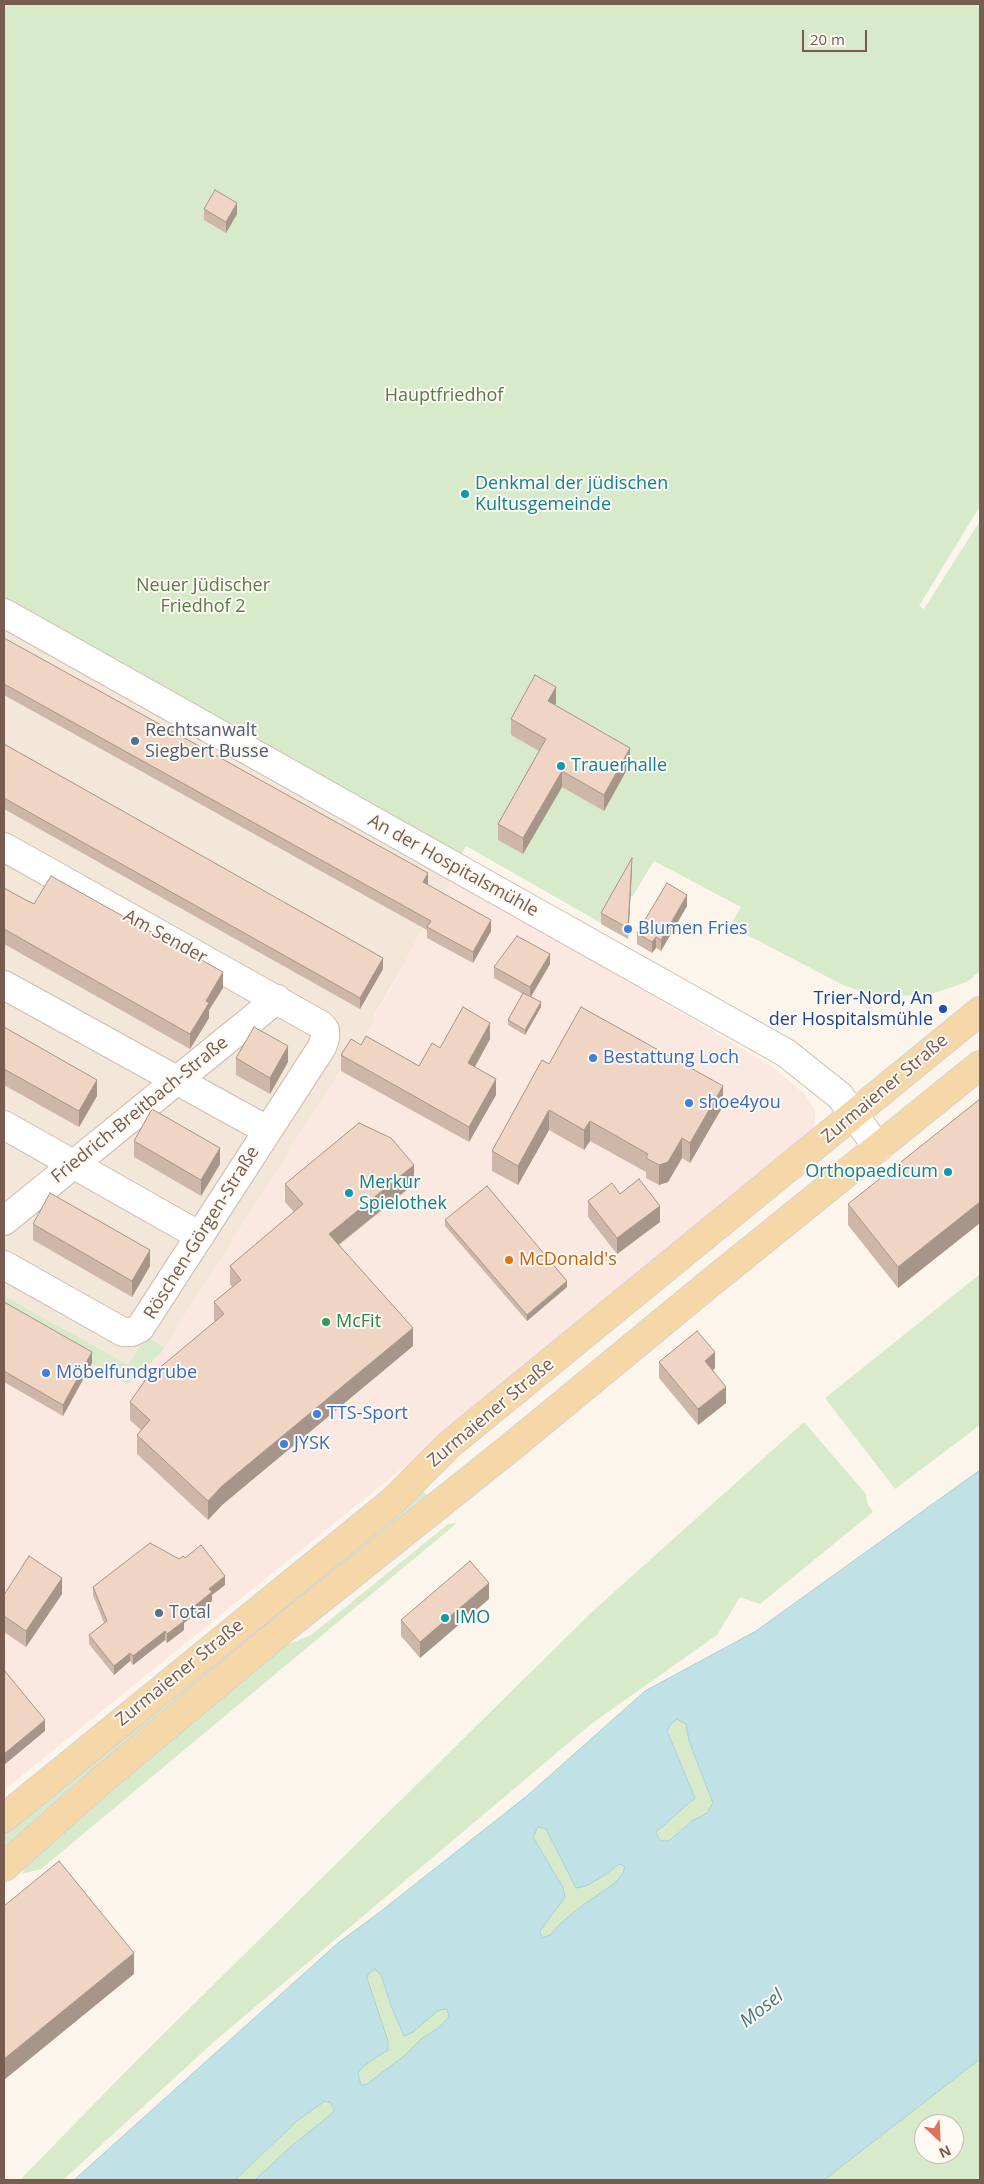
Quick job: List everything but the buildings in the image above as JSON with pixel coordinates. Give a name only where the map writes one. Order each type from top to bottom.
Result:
[{"type":"main road","name":"Zurmaiener Straße","points":[[4,1818],[392,1502],[450,1444],[980,1011]]},
{"type":"main road","points":[[953,1033],[979,1065]]},
{"type":"main road","name":"Zurmaiener Straße","points":[[4,1867],[103,1779],[287,1626],[510,1448],[979,1065]]},
{"type":"street","name":"An der Hospitalsmühle","points":[[4,613],[786,1053],[840,1096],[878,1148]]},
{"type":"street","name":"Am Sender","points":[[4,847],[277,999],[325,1030]]},
{"type":"street","points":[[4,985],[267,1130]]},
{"type":"street","name":"Friedrich-Breitbach-Straße","points":[[4,1221],[277,999]]},
{"type":"street","name":"Röschen-Görgen-Straße","points":[[4,1265],[123,1332],[132,1332],[140,1328],[322,1047],[325,1030]]},
{"type":"street","points":[[4,1125],[200,1236]]},
{"type":"shaded area","points":[[4,613],[458,869],[374,1016],[377,1018],[357,1052],[353,1051],[161,1353],[131,1380],[4,1308]]},
{"type":"shaded area","points":[[453,877],[771,1066],[805,1094],[815,1111],[814,1130],[737,1198],[4,1790],[4,1308],[131,1380],[161,1353],[353,1051],[357,1052],[377,1018],[374,1017],[416,939]]},
{"type":"green space","name":"Hauptfriedhof","points":[[4,4],[980,4],[980,506],[919,606],[924,609],[980,521],[980,971],[967,982],[928,995],[889,996],[866,993],[843,985],[730,926],[741,907],[654,861],[632,897],[618,890],[601,923],[466,846],[461,855],[4,598]]},
{"type":"green space","points":[[980,1274],[980,1425],[895,1489],[825,1398]]},
{"type":"green space","points":[[4,1296],[128,1365],[147,1336],[164,1348],[127,1384],[4,1313]]},
{"type":"green space","points":[[804,1422],[866,1494],[867,1503],[873,1512],[760,1604],[740,1597],[717,1635],[591,1724],[216,2040],[63,2180],[20,2180],[135,2062],[594,1610]]},
{"type":"green space","points":[[422,1491],[430,1496],[4,1851],[4,1831]]},
{"type":"green space","points":[[457,1523],[41,1869],[22,1874],[28,1861],[53,1837],[279,1648],[311,1635],[448,1524]]},
{"type":"green space","points":[[677,1719],[686,1723],[689,1741],[713,1803],[707,1813],[692,1821],[669,1841],[660,1841],[656,1832],[695,1798],[667,1731]]},
{"type":"green space","points":[[538,1826],[546,1829],[576,1888],[605,1875],[619,1863],[625,1866],[623,1873],[615,1883],[583,1905],[562,1922],[550,1935],[542,1938],[540,1931],[565,1897],[563,1886],[533,1837]]},
{"type":"green space","points":[[375,1969],[381,1975],[391,2006],[404,2036],[413,2032],[439,2010],[447,2009],[449,2016],[441,2026],[421,2039],[404,2056],[367,2084],[361,2085],[358,2073],[365,2065],[388,2050],[388,2041],[367,1978],[368,1974]]},
{"type":"green space","points":[[980,2059],[980,2180],[824,2180]]},
{"type":"green space","points":[[325,2101],[331,2103],[334,2110],[330,2115],[288,2149],[255,2180],[235,2180],[298,2120]]},
{"type":"water","name":"Mosel","points":[[980,1470],[980,2059],[824,2180],[255,2180],[288,2149],[330,2115],[334,2110],[331,2103],[325,2101],[298,2120],[235,2180],[74,2180],[339,1942],[528,1795],[645,1691],[756,1631]],"holes":[[[677,1719],[686,1724],[689,1741],[713,1803],[707,1813],[692,1821],[669,1841],[660,1841],[656,1832],[695,1798],[667,1731]],[[538,1827],[546,1829],[576,1888],[586,1886],[619,1864],[625,1866],[623,1873],[615,1883],[583,1905],[562,1922],[550,1935],[542,1938],[540,1931],[565,1897],[563,1887],[533,1837]],[[375,1969],[381,1975],[391,2006],[404,2036],[413,2032],[439,2010],[447,2009],[449,2016],[441,2026],[421,2039],[404,2056],[367,2084],[361,2085],[358,2073],[365,2065],[388,2050],[388,2041],[367,1978],[368,1974]]]},
{"type":"place","name":"Denkmal der jüdischen Kultusgemeinde","points":[[465,494]]},
{"type":"place","name":"Rechtsanwalt Siegbert Busse","points":[[135,741]]},
{"type":"place","name":"Trauerhalle","points":[[561,766]]},
{"type":"place","name":"Blumen Fries","points":[[628,929]]},
{"type":"place","name":"Trier-Nord, An der Hospitalsmühle","points":[[943,1009]]},
{"type":"place","name":"Bestattung Loch","points":[[593,1058]]},
{"type":"place","name":"shoe4you","points":[[689,1103]]},
{"type":"place","name":"Orthopaedicum","points":[[948,1172]]},
{"type":"place","name":"Merkur Spielothek","points":[[349,1193]]},
{"type":"place","name":"McDonald's","points":[[509,1260]]},
{"type":"place","name":"McFit","points":[[326,1322]]},
{"type":"place","name":"Möbelfundgrube","points":[[46,1373]]},
{"type":"place","name":"TTS-Sport","points":[[317,1414]]},
{"type":"place","name":"JYSK","points":[[284,1444]]},
{"type":"place","name":"Total","points":[[159,1613]]},
{"type":"place","name":"IMO","points":[[445,1618]]},
{"type":"park label","name":"Neuer Jüdischer Friedhof 2","points":[[203,596]]}]
